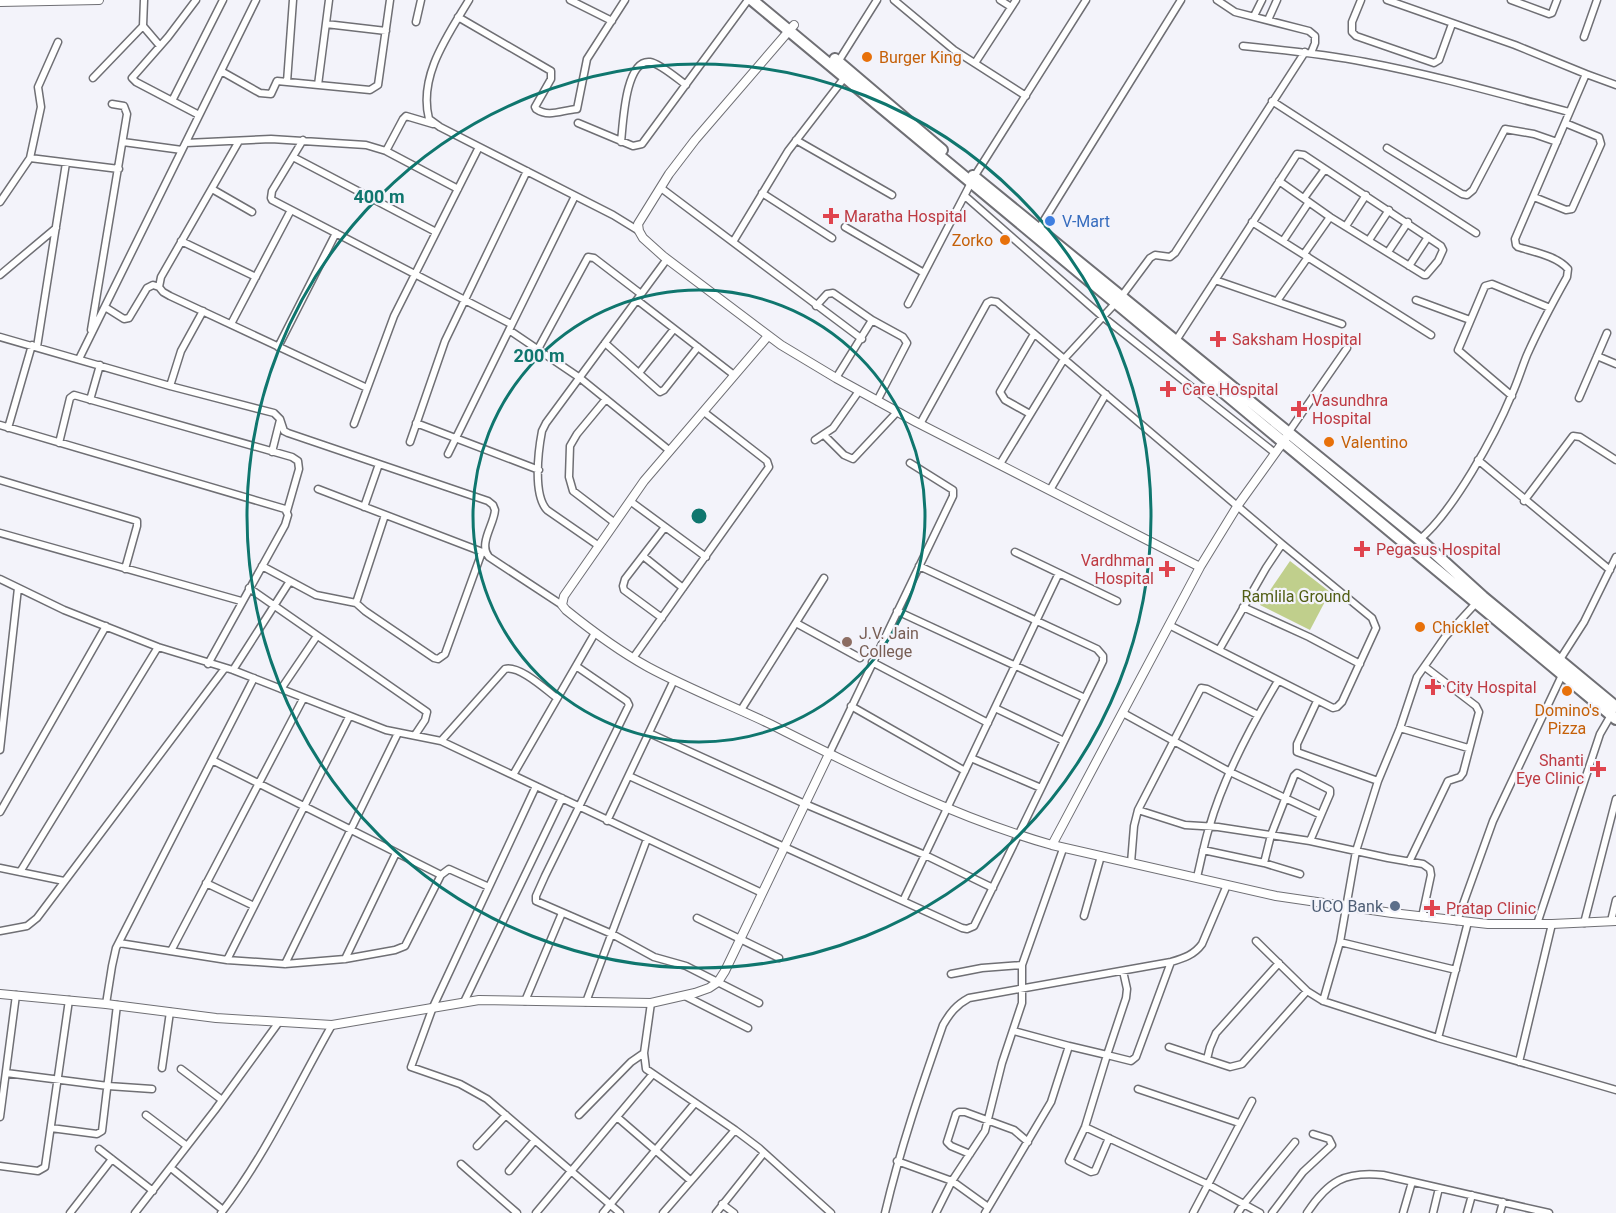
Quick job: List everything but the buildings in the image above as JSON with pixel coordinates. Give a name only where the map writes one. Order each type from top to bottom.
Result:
[{"type":"highway","points":[[750,0],[838,62],[973,181]]},
{"type":"highway","points":[[763,0],[845,77],[1286,436]]},
{"type":"highway","points":[[1118,300],[1175,342],[1415,544],[1483,597],[1614,714]]},
{"type":"highway","points":[[1415,544],[1478,602],[1561,666]]},
{"type":"street","points":[[0,2],[99,0]]},
{"type":"street","points":[[93,78],[143,26],[144,0]]},
{"type":"street","points":[[196,0],[132,78],[200,115]]},
{"type":"street","points":[[172,101],[223,0]]},
{"type":"street","points":[[79,359],[256,0]]},
{"type":"street","points":[[287,82],[293,0]]},
{"type":"street","points":[[318,85],[329,0]]},
{"type":"street","points":[[221,71],[269,95],[273,93],[275,81],[370,90],[376,88],[390,0]]},
{"type":"street","points":[[416,22],[421,0]]},
{"type":"street","points":[[433,124],[429,119],[426,106],[432,68],[441,47],[469,0]]},
{"type":"street","points":[[570,0],[612,21]]},
{"type":"street","points":[[458,17],[551,71],[551,79],[536,107],[543,114],[549,115],[567,109],[577,109],[585,65],[625,0]]},
{"type":"street","points":[[578,123],[633,146],[642,144],[750,0]]},
{"type":"street","points":[[838,62],[877,0]]},
{"type":"street","points":[[894,0],[954,50],[1026,96]]},
{"type":"street","points":[[1000,0],[1011,7]]},
{"type":"street","points":[[975,63],[1016,0]]},
{"type":"street","points":[[908,304],[973,181],[1086,0]]},
{"type":"street","points":[[1036,232],[1181,0]]},
{"type":"street","points":[[1000,464],[1064,359],[1118,300],[1152,256],[1173,256],[1272,101],[1316,39],[1313,33],[1235,12],[1217,0]]},
{"type":"street","points":[[1254,16],[1262,0]]},
{"type":"street","points":[[1268,20],[1277,0]]},
{"type":"street","points":[[1361,0],[1352,22],[1352,32],[1356,36],[1434,63],[1438,60],[1452,24]]},
{"type":"street","points":[[1388,0],[1515,45],[1616,85]]},
{"type":"street","points":[[1511,0],[1550,14],[1557,0]]},
{"type":"street","points":[[1584,37],[1594,1]]},
{"type":"street","points":[[326,24],[386,32]]},
{"type":"street","points":[[143,26],[160,46]]},
{"type":"street","points":[[792,28],[712,118],[660,188],[638,224],[643,238],[768,336],[836,378],[920,424],[1200,567]]},
{"type":"street","points":[[0,202],[30,158],[41,107],[38,87],[58,42]]},
{"type":"street","points":[[1243,46],[1308,52],[1432,76],[1569,112]]},
{"type":"street","points":[[621,142],[629,81],[640,64],[648,61],[654,63],[686,85]]},
{"type":"street","points":[[1415,544],[1427,534],[1456,496],[1478,460],[1512,396],[1527,356],[1567,277],[1568,269],[1552,259],[1518,247],[1515,243],[1586,74]]},
{"type":"street","points":[[733,242],[796,140],[845,77]]},
{"type":"street","points":[[1272,101],[1476,233]]},
{"type":"street","points":[[90,337],[127,110],[124,106],[112,104]]},
{"type":"street","points":[[386,151],[406,116],[433,124],[613,215],[639,231]]},
{"type":"street","points":[[1534,197],[1566,210],[1572,208],[1601,144],[1599,137],[1564,123]]},
{"type":"street","points":[[1387,148],[1467,195],[1473,190],[1505,129],[1534,134],[1557,142]]},
{"type":"street","points":[[186,143],[303,140],[366,145],[386,151],[458,189]]},
{"type":"street","points":[[303,140],[271,195],[272,200],[415,273],[510,327],[538,350],[580,378],[670,451]]},
{"type":"street","points":[[796,140],[892,195]]},
{"type":"street","points":[[159,287],[161,278],[239,141]]},
{"type":"street","points":[[123,142],[182,150]]},
{"type":"street","points":[[354,424],[390,326],[479,147]]},
{"type":"street","points":[[1175,342],[1252,222],[1279,181],[1297,154],[1304,155],[1408,222],[1442,247],[1443,252],[1425,275],[1330,216],[1279,181]]},
{"type":"street","points":[[293,157],[436,232]]},
{"type":"street","points":[[30,158],[119,170]]},
{"type":"street","points":[[8,428],[35,346],[66,163]]},
{"type":"street","points":[[1283,242],[1325,169]]},
{"type":"street","points":[[410,442],[445,341],[527,171]]},
{"type":"street","points":[[660,188],[862,339]]},
{"type":"street","points":[[212,189],[252,212]]},
{"type":"street","points":[[762,193],[831,238]]},
{"type":"street","points":[[1346,226],[1366,195]]},
{"type":"street","points":[[448,454],[575,196]]},
{"type":"street","points":[[965,196],[1102,317],[1275,453]]},
{"type":"street","points":[[231,324],[291,210]]},
{"type":"street","points":[[1369,240],[1389,210]]},
{"type":"street","points":[[1277,301],[1330,216]]},
{"type":"street","points":[[1252,222],[1431,335]]},
{"type":"street","points":[[1388,252],[1408,222]]},
{"type":"street","points":[[845,227],[924,273]]},
{"type":"street","points":[[0,275],[56,228]]},
{"type":"street","points":[[278,346],[336,233]]},
{"type":"street","points":[[1409,266],[1428,237]]},
{"type":"street","points":[[182,241],[256,277]]},
{"type":"street","points":[[538,350],[588,257],[594,258],[674,329],[734,375]]},
{"type":"street","points":[[599,546],[542,505],[539,470],[542,431],[667,259]]},
{"type":"street","points":[[1215,280],[1342,324]]},
{"type":"street","points":[[1512,396],[1459,352],[1458,348],[1470,320],[1485,286],[1489,284],[1550,308]]},
{"type":"street","points":[[105,307],[124,319],[129,318],[147,288],[153,285],[159,287],[163,292],[367,388]]},
{"type":"street","points":[[816,306],[827,294],[833,293],[872,320],[903,337],[907,343],[877,401]]},
{"type":"street","points":[[1416,300],[1470,320]]},
{"type":"street","points":[[920,424],[987,303],[997,302],[1372,618],[1376,628],[1338,707],[1333,708],[1169,625]]},
{"type":"street","points":[[170,386],[181,351],[203,311]]},
{"type":"street","points":[[836,378],[872,320]]},
{"type":"street","points":[[639,373],[674,329]]},
{"type":"street","points":[[1579,398],[1607,333]]},
{"type":"street","points":[[1030,414],[1005,400],[1000,392],[1034,334]]},
{"type":"street","points":[[562,605],[564,596],[630,501],[768,336]]},
{"type":"street","points":[[0,337],[274,413],[288,433],[488,501],[493,505],[494,517],[484,552],[442,658],[434,658],[356,603],[322,598],[262,566]]},
{"type":"street","points":[[605,343],[662,392],[698,347]]},
{"type":"street","points":[[1052,845],[1200,567],[1238,505],[1347,348]]},
{"type":"street","points":[[1597,356],[1616,364]]},
{"type":"street","points":[[90,400],[100,365]]},
{"type":"street","points":[[814,440],[833,428],[859,391]]},
{"type":"street","points":[[1050,490],[1106,394]]},
{"type":"street","points":[[59,443],[71,397],[74,395],[295,459],[299,465],[285,525],[208,664]]},
{"type":"street","points":[[606,399],[570,446],[569,477],[573,491],[615,523]]},
{"type":"street","points":[[824,435],[844,455],[853,459],[897,411]]},
{"type":"street","points":[[633,658],[769,467],[767,461],[704,412]]},
{"type":"street","points":[[272,452],[280,419]]},
{"type":"street","points":[[416,423],[539,470]]},
{"type":"street","points":[[0,425],[281,507],[287,511]]},
{"type":"street","points":[[1524,501],[1573,436],[1580,437],[1616,460]]},
{"type":"street","points":[[1478,460],[1524,501],[1610,570]]},
{"type":"street","points":[[364,507],[379,464]]},
{"type":"street","points":[[0,994],[117,1005],[216,1018],[332,1024],[479,1000],[651,1003],[709,988],[718,982],[740,939],[954,493],[950,488],[910,464]]},
{"type":"street","points":[[0,480],[137,521],[125,568]]},
{"type":"street","points":[[318,489],[484,552],[562,605],[595,633],[633,658],[674,680],[947,809],[1017,835],[1063,849],[1276,896],[1457,921],[1537,924],[1614,921],[1616,900]]},
{"type":"street","points":[[630,501],[706,557]]},
{"type":"street","points":[[356,603],[385,516]]},
{"type":"street","points":[[662,618],[624,590],[623,586],[625,579],[665,527]]},
{"type":"street","points":[[0,533],[241,601]]},
{"type":"street","points":[[1219,650],[1282,544]]},
{"type":"street","points":[[1015,552],[1117,601]]},
{"type":"street","points":[[643,556],[683,588]]},
{"type":"street","points":[[1457,921],[1493,821],[1561,666],[1616,557]]},
{"type":"street","points":[[629,776],[903,901],[968,929],[974,926],[1103,661],[1102,653],[1037,620],[919,566]]},
{"type":"street","points":[[903,901],[1059,573]]},
{"type":"street","points":[[741,710],[824,578]]},
{"type":"street","points":[[0,579],[64,610],[158,647],[233,670],[348,717],[398,733],[441,741],[762,893]]},
{"type":"street","points":[[233,670],[290,581]]},
{"type":"street","points":[[0,750],[18,588]]},
{"type":"street","points":[[249,588],[427,712],[425,720],[415,735]]},
{"type":"street","points":[[1323,1001],[1340,942],[1356,851],[1378,781],[1400,728],[1417,678],[1445,637],[1478,602]]},
{"type":"street","points":[[1243,607],[1309,637],[1360,664]]},
{"type":"street","points":[[897,611],[1085,698]]},
{"type":"street","points":[[796,623],[860,658]]},
{"type":"street","points":[[0,812],[106,626]]},
{"type":"street","points":[[513,775],[595,633]]},
{"type":"street","points":[[281,689],[317,636]]},
{"type":"street","points":[[20,872],[158,647]]},
{"type":"street","points":[[872,662],[988,723]]},
{"type":"street","points":[[576,666],[629,703],[535,899],[538,903],[612,934],[654,957],[678,963],[759,1003]]},
{"type":"street","points":[[1409,862],[1448,781],[1462,775],[1479,715],[1478,709],[1425,667]]},
{"type":"street","points":[[0,931],[22,928],[32,922],[225,668]]},
{"type":"street","points":[[441,741],[505,669],[518,670],[557,698]]},
{"type":"street","points":[[106,1004],[112,966],[119,943],[254,678]]},
{"type":"street","points":[[608,820],[674,680]]},
{"type":"street","points":[[1197,877],[1209,826],[1230,772],[1258,715],[1278,681]]},
{"type":"street","points":[[1131,863],[1134,826],[1138,810],[1199,691],[1203,687],[1258,715]]},
{"type":"street","points":[[171,951],[303,699]]},
{"type":"street","points":[[1317,701],[1297,744],[1297,752],[1378,781]]},
{"type":"street","points":[[851,706],[965,771]]},
{"type":"street","points":[[995,708],[1064,741]]},
{"type":"street","points":[[1123,713],[1230,772],[1321,815]]},
{"type":"street","points":[[1537,924],[1569,834],[1600,734],[1614,714]]},
{"type":"street","points":[[227,960],[348,717]]},
{"type":"street","points":[[1400,728],[1468,748]]},
{"type":"street","points":[[285,964],[398,733]]},
{"type":"street","points":[[649,733],[805,804],[925,855],[993,888]]},
{"type":"street","points":[[971,758],[1041,788]]},
{"type":"street","points":[[212,760],[441,875]]},
{"type":"street","points":[[1264,863],[1271,835],[1294,776],[1299,774],[1330,790],[1310,841]]},
{"type":"street","points":[[536,786],[433,1007],[411,1067],[475,1091],[620,1213]]},
{"type":"street","points":[[464,1002],[562,798]]},
{"type":"street","points":[[1584,922],[1616,799]]},
{"type":"street","points":[[1138,810],[1174,823],[1310,841],[1423,864],[1430,869],[1431,875],[1422,917]]},
{"type":"street","points":[[586,1002],[647,839]]},
{"type":"street","points":[[936,1213],[952,1181],[979,1142],[988,1121],[1002,1063],[1022,1003],[1022,965],[1063,849]]},
{"type":"street","points":[[1203,850],[1264,863],[1300,874]]},
{"type":"street","points":[[345,959],[396,853]]},
{"type":"street","points":[[1084,916],[1101,856]]},
{"type":"street","points":[[0,868],[64,881]]},
{"type":"street","points":[[119,943],[227,960],[285,964],[345,959],[395,950],[405,945],[441,875],[449,869],[489,886]]},
{"type":"street","points":[[206,883],[254,906]]},
{"type":"street","points":[[885,1213],[897,1161],[939,1036],[950,1013],[959,1004],[969,998],[1171,962],[1187,957],[1196,952],[1202,944],[1227,885]]},
{"type":"street","points":[[525,1001],[562,913]]},
{"type":"street","points":[[697,918],[779,958]]},
{"type":"street","points":[[1438,1038],[1468,922]]},
{"type":"street","points":[[1518,1062],[1552,924]]},
{"type":"street","points":[[1256,941],[1307,991],[1323,1001],[1438,1038],[1616,1090]]},
{"type":"street","points":[[1340,942],[1456,970]]},
{"type":"street","points":[[1014,1031],[1131,1061],[1136,1057],[1171,962]]},
{"type":"street","points":[[1207,1059],[1216,1033],[1279,963]]},
{"type":"street","points":[[951,974],[982,968],[1022,965]]},
{"type":"street","points":[[1109,1138],[1095,1171],[1091,1172],[1069,1161],[1085,1127],[1126,998],[1127,989],[1123,971]]},
{"type":"street","points":[[1169,1047],[1230,1067],[1242,1064],[1307,991]]},
{"type":"street","points":[[0,1117],[16,995]]},
{"type":"street","points":[[685,996],[748,1028]]},
{"type":"street","points":[[0,1166],[42,1170],[46,1164],[69,1000]]},
{"type":"street","points":[[651,1003],[644,1053],[646,1069],[735,1130],[831,1213]]},
{"type":"street","points":[[51,1128],[100,1133],[117,1005]]},
{"type":"street","points":[[162,1068],[170,1012]]},
{"type":"street","points":[[135,1213],[279,1022]]},
{"type":"street","points":[[171,1168],[222,1211],[268,1144],[332,1024]]},
{"type":"street","points":[[897,1161],[952,1181],[987,1210],[1051,1102],[1069,1046]]},
{"type":"street","points":[[579,1114],[631,1062],[644,1053]]},
{"type":"street","points":[[181,1069],[222,1100]]},
{"type":"street","points":[[6,1073],[108,1086],[152,1089]]},
{"type":"street","points":[[536,1213],[652,1075]]},
{"type":"street","points":[[1138,1089],[1239,1123]]},
{"type":"street","points":[[1193,1213],[1252,1101]]},
{"type":"street","points":[[603,1213],[695,1103]]},
{"type":"street","points":[[970,1155],[947,1143],[956,1114],[959,1112],[965,1112],[1014,1130],[1028,1142]]},
{"type":"street","points":[[146,1115],[187,1146]]},
{"type":"street","points":[[477,1146],[506,1115]]},
{"type":"street","points":[[617,1117],[690,1180]]},
{"type":"street","points":[[1085,1127],[1207,1184],[1260,1213]]},
{"type":"street","points":[[663,1213],[735,1130]]},
{"type":"street","points":[[1272,1213],[1303,1173],[1332,1145],[1329,1139],[1313,1134]]},
{"type":"street","points":[[509,1171],[535,1140]]},
{"type":"street","points":[[1238,1213],[1294,1142]]},
{"type":"street","points":[[99,1149],[153,1191]]},
{"type":"street","points":[[716,1213],[763,1154]]},
{"type":"street","points":[[70,1213],[112,1158]]},
{"type":"street","points":[[461,1164],[516,1213]]},
{"type":"street","points":[[1307,1213],[1326,1190],[1340,1179],[1352,1174],[1363,1173],[1383,1175],[1549,1213]]},
{"type":"street","points":[[1403,1213],[1412,1182]]},
{"type":"street","points":[[1433,1213],[1439,1188]]},
{"type":"street","points":[[1467,1213],[1472,1195]]},
{"type":"street","points":[[1500,1213],[1503,1202]]},
{"type":"street","points":[[722,1204],[734,1213]]},
{"type":"green space","name":"Ramlila Ground","points":[[1290,561],[1330,592],[1310,630],[1260,605]]},
{"type":"place","name":"Burger King","points":[[867,57]]},
{"type":"place","name":"Maratha Hospital","points":[[831,216]]},
{"type":"place","name":"V-Mart","points":[[1050,221]]},
{"type":"place","name":"Zorko","points":[[1005,240]]},
{"type":"place","name":"Saksham Hospital","points":[[1218,339]]},
{"type":"place","name":"Care Hospital","points":[[1168,389]]},
{"type":"place","name":"Vasundhra Hospital","points":[[1299,409]]},
{"type":"place","name":"Valentino","points":[[1329,442]]},
{"type":"place","name":"Pegasus Hospital","points":[[1362,549]]},
{"type":"place","name":"Vardhman Hospital","points":[[1167,569]]},
{"type":"place","name":"Chicklet","points":[[1420,627]]},
{"type":"place","name":"J.V. Jain College","points":[[847,642]]},
{"type":"place","name":"City Hospital","points":[[1433,687]]},
{"type":"place","name":"Domino's Pizza","points":[[1567,691]]},
{"type":"place","name":"Shanti Eye Clinic","points":[[1598,769]]},
{"type":"place","name":"UCO Bank","points":[[1395,906]]},
{"type":"place","name":"Pratap Clinic","points":[[1432,908]]}]
